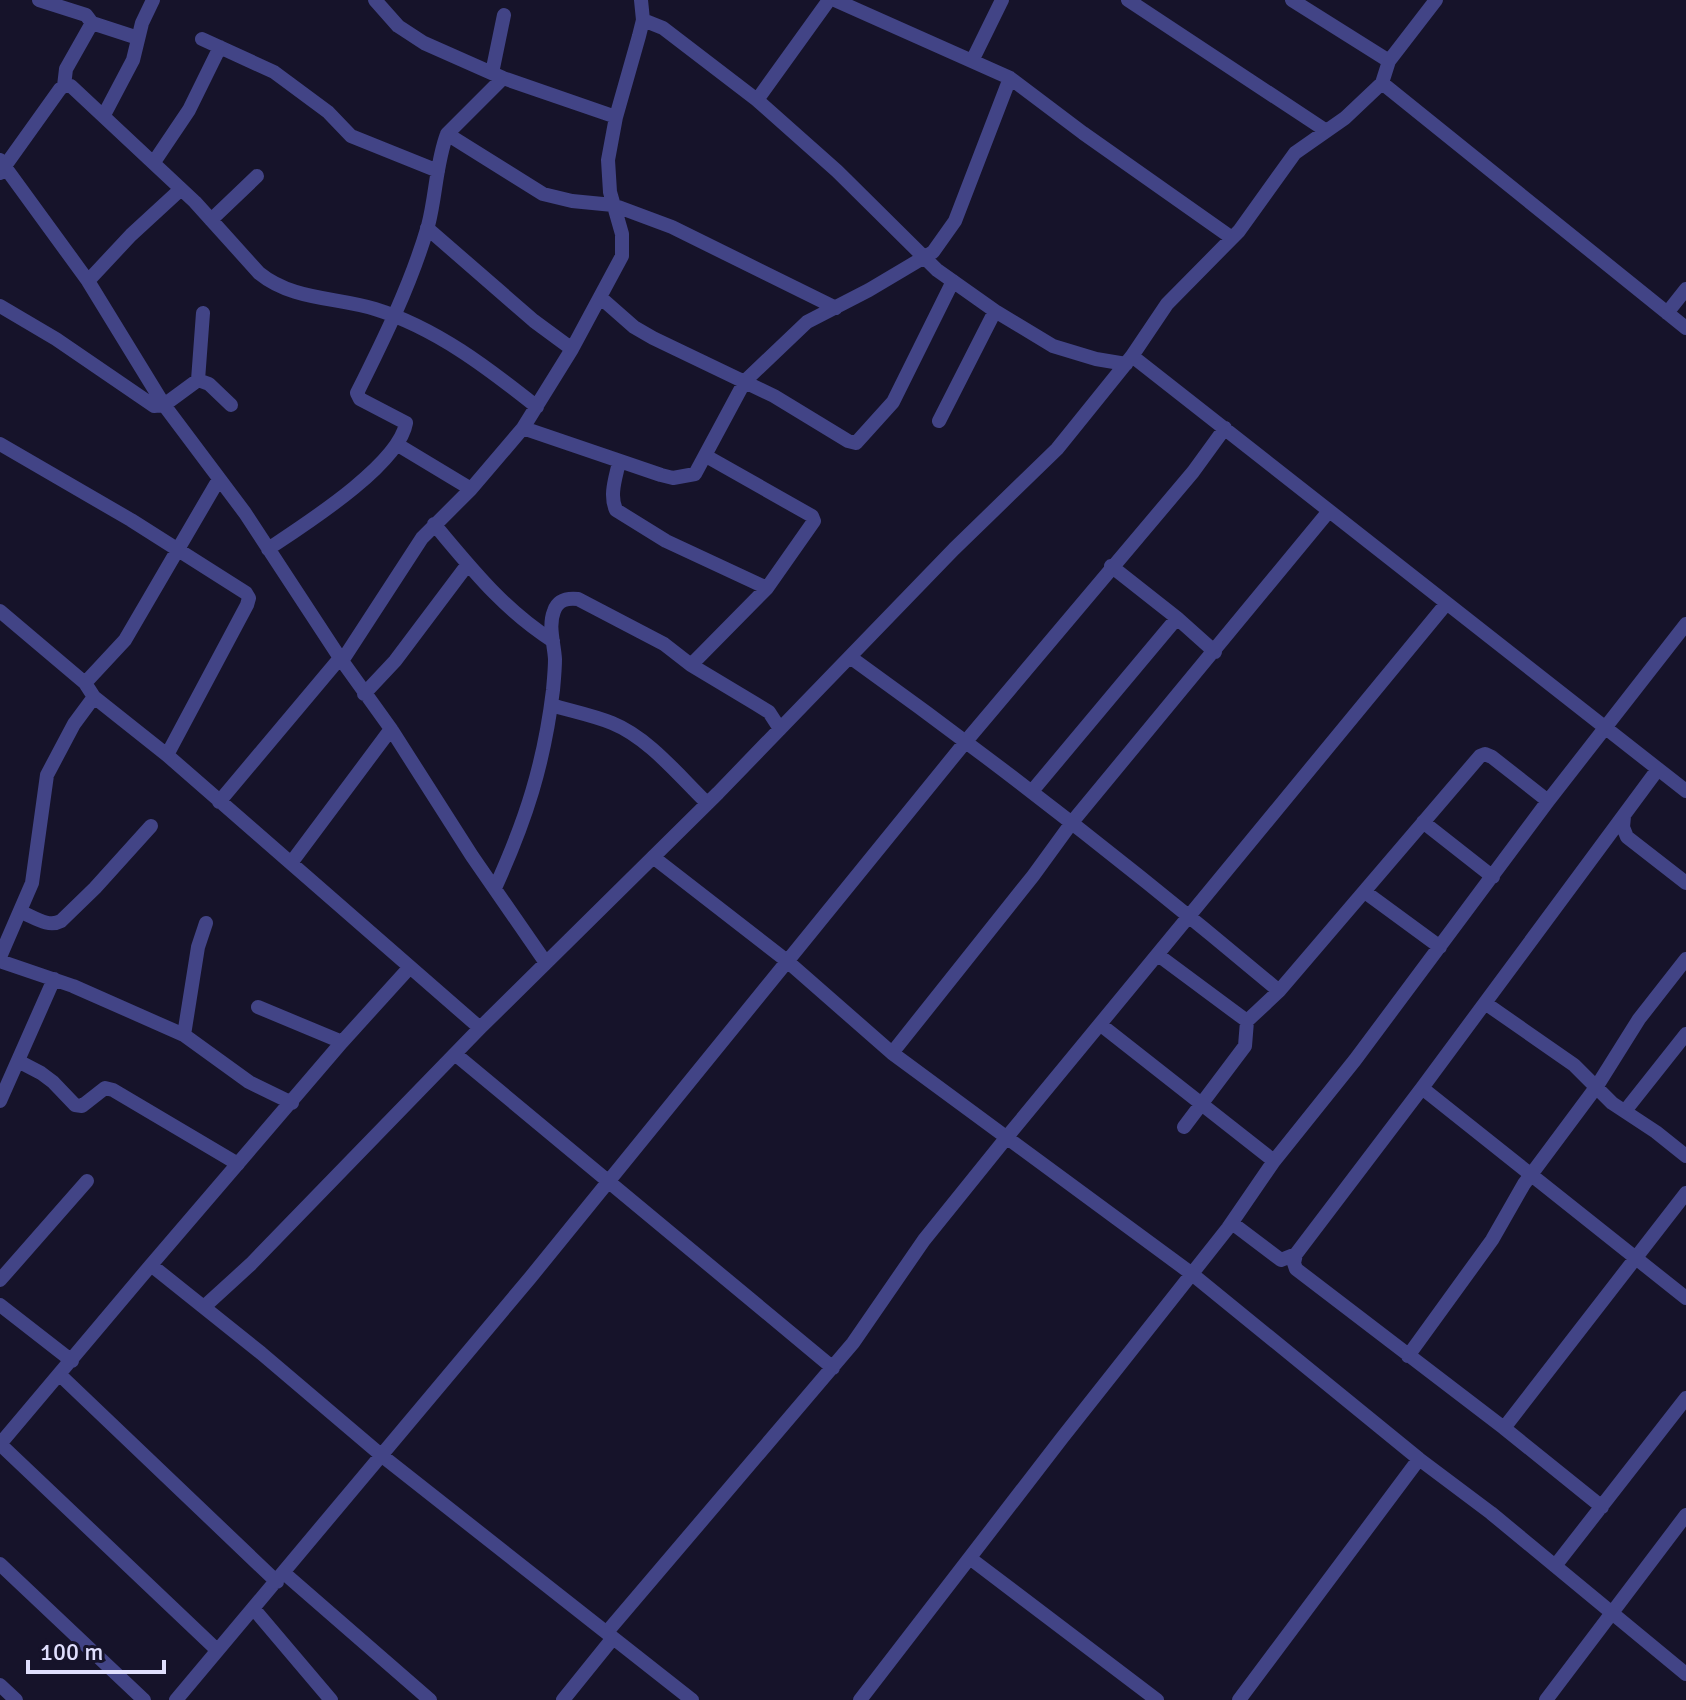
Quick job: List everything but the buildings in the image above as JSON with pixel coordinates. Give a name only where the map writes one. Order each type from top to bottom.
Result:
[{"type":"street","points":[[39,0],[86,15],[92,23],[138,38]]},
{"type":"street","points":[[104,115],[133,60],[153,0]]},
{"type":"street","points":[[219,802],[341,660],[434,524],[471,489],[523,428],[601,298],[622,256],[623,244],[610,192],[608,160],[616,117],[643,20],[641,0]]},
{"type":"street","points":[[757,100],[832,0],[973,59],[1010,78],[1232,238]]},
{"type":"street","points":[[973,59],[1002,0]]},
{"type":"street","points":[[1292,0],[1389,61]]},
{"type":"street","points":[[205,1306],[251,1264],[480,1028],[1057,449],[1129,360],[1174,296],[1232,238],[1295,153],[1345,118],[1382,83],[1389,61],[1436,0]]},
{"type":"street","points":[[379,2],[407,33],[498,76],[616,117]]},
{"type":"street","points":[[1136,2],[1325,130]]},
{"type":"street","points":[[268,549],[346,493],[398,445],[406,423],[360,399],[357,393],[395,316],[427,228],[447,134],[498,76],[504,15]]},
{"type":"street","points":[[643,20],[675,37],[757,100],[837,171],[923,259],[995,311],[1053,346],[1096,359],[1129,360],[1225,428],[1686,791]]},
{"type":"street","points":[[92,23],[66,69],[64,86],[1,166],[88,281],[164,405],[268,549],[546,963]]},
{"type":"street","points":[[202,39],[274,72],[328,112],[351,136],[438,171]]},
{"type":"street","points":[[154,162],[189,110],[220,47]]},
{"type":"street","points":[[523,428],[673,478],[695,474],[745,381],[807,322],[933,252],[955,221],[1010,78]]},
{"type":"street","points":[[1382,83],[1686,328]]},
{"type":"street","points":[[64,86],[71,86],[104,115],[181,189],[259,273],[284,290],[349,302],[395,316],[477,360],[537,407]]},
{"type":"street","points":[[447,134],[543,194],[572,201],[613,205],[700,239],[836,308]]},
{"type":"street","points":[[211,220],[257,176]]},
{"type":"street","points":[[88,281],[131,235],[181,189]]},
{"type":"street","points":[[427,228],[534,321],[572,349]]},
{"type":"street","points":[[601,298],[634,327],[653,338],[745,381],[856,443],[893,402],[953,281]]},
{"type":"street","points":[[1667,313],[1686,289]]},
{"type":"street","points":[[0,306],[56,339],[154,406],[164,405],[198,380],[203,313]]},
{"type":"street","points":[[939,421],[995,311]]},
{"type":"street","points":[[1096,359],[1104,392]]},
{"type":"street","points":[[198,380],[209,384],[231,405]]},
{"type":"street","points":[[186,1697],[217,1650],[609,1182],[967,740],[1193,472],[1225,428]]},
{"type":"street","points":[[0,444],[178,548],[239,587],[249,598],[167,755]]},
{"type":"street","points":[[398,445],[471,489]]},
{"type":"street","points":[[691,665],[767,588],[814,519],[706,456]]},
{"type":"street","points":[[619,462],[613,493],[616,510],[666,541],[767,588]]},
{"type":"street","points":[[85,683],[125,640],[219,479]]},
{"type":"street","points":[[892,1053],[1073,821],[1329,511]]},
{"type":"street","points":[[434,524],[511,612],[553,641]]},
{"type":"street","points":[[364,694],[395,661],[468,564]]},
{"type":"street","points":[[1111,566],[1215,652]]},
{"type":"street","points":[[495,888],[530,806],[555,672],[551,626],[554,610],[567,598],[578,599],[664,644],[691,665],[769,712],[780,729]]},
{"type":"street","points":[[563,1700],[610,1635],[853,1343],[924,1240],[1446,604]]},
{"type":"street","points":[[1033,790],[1177,618]]},
{"type":"street","points":[[3,619],[85,683],[94,697],[167,755],[480,1028]]},
{"type":"street","points":[[860,1700],[1232,1223],[1274,1161],[1355,1060],[1548,801],[1686,624]]},
{"type":"street","points":[[850,657],[967,740],[1073,821],[1279,991]]},
{"type":"street","points":[[94,697],[74,724],[47,775],[38,859],[21,912],[0,959],[184,1035],[249,1082],[292,1103]]},
{"type":"street","points":[[551,705],[612,723],[628,732],[647,745],[707,803]]},
{"type":"street","points":[[291,863],[391,729]]},
{"type":"street","points":[[1184,1127],[1245,1046],[1247,1021],[1279,991],[1480,756],[1485,754],[1492,757],[1548,801]]},
{"type":"street","points":[[1602,1507],[1296,1269],[1294,1263],[1296,1254],[1658,769]]},
{"type":"street","points":[[1624,816],[1623,827],[1627,837],[1686,883]]},
{"type":"street","points":[[1423,822],[1493,877]]},
{"type":"street","points":[[21,912],[46,923],[61,921],[151,826]]},
{"type":"street","points":[[1605,842],[1627,837]]},
{"type":"street","points":[[653,857],[787,961],[892,1053],[1192,1274],[1419,1459],[1491,1513],[1686,1674]]},
{"type":"street","points":[[1365,892],[1440,947]]},
{"type":"street","points":[[184,1035],[198,947],[206,923]]},
{"type":"street","points":[[1158,955],[1247,1021]]},
{"type":"street","points":[[1408,1356],[1492,1240],[1531,1174],[1597,1086],[1639,1019],[1686,959]]},
{"type":"street","points":[[217,1650],[0,1444],[342,1042],[410,967]]},
{"type":"street","points":[[2,1091],[54,979]]},
{"type":"street","points":[[1485,1003],[1574,1065],[1605,1097],[1686,1156]]},
{"type":"street","points":[[258,1007],[342,1042]]},
{"type":"street","points":[[1101,1025],[1274,1161]]},
{"type":"street","points":[[1625,1111],[1686,1034]]},
{"type":"street","points":[[455,1054],[833,1368]]},
{"type":"street","points":[[18,1061],[53,1082],[75,1105],[82,1106],[105,1088],[113,1090],[238,1164]]},
{"type":"street","points":[[1422,1088],[1686,1298]]},
{"type":"street","points":[[0,1280],[87,1181]]},
{"type":"street","points":[[1504,1428],[1686,1193]]},
{"type":"street","points":[[1232,1223],[1281,1260],[1296,1254]]},
{"type":"street","points":[[151,1265],[205,1306],[381,1455],[692,1700]]},
{"type":"street","points":[[0,1305],[72,1361]]},
{"type":"street","points":[[60,1375],[280,1578],[430,1700]]},
{"type":"street","points":[[1555,1566],[1686,1398]]},
{"type":"street","points":[[1239,1700],[1419,1459]]},
{"type":"street","points":[[1546,1700],[1611,1612],[1683,1525]]},
{"type":"street","points":[[971,1559],[1157,1700]]},
{"type":"street","points":[[0,1564],[144,1700]]},
{"type":"street","points":[[253,1608],[331,1700]]},
{"type":"street","points":[[0,1685],[16,1700]]}]
